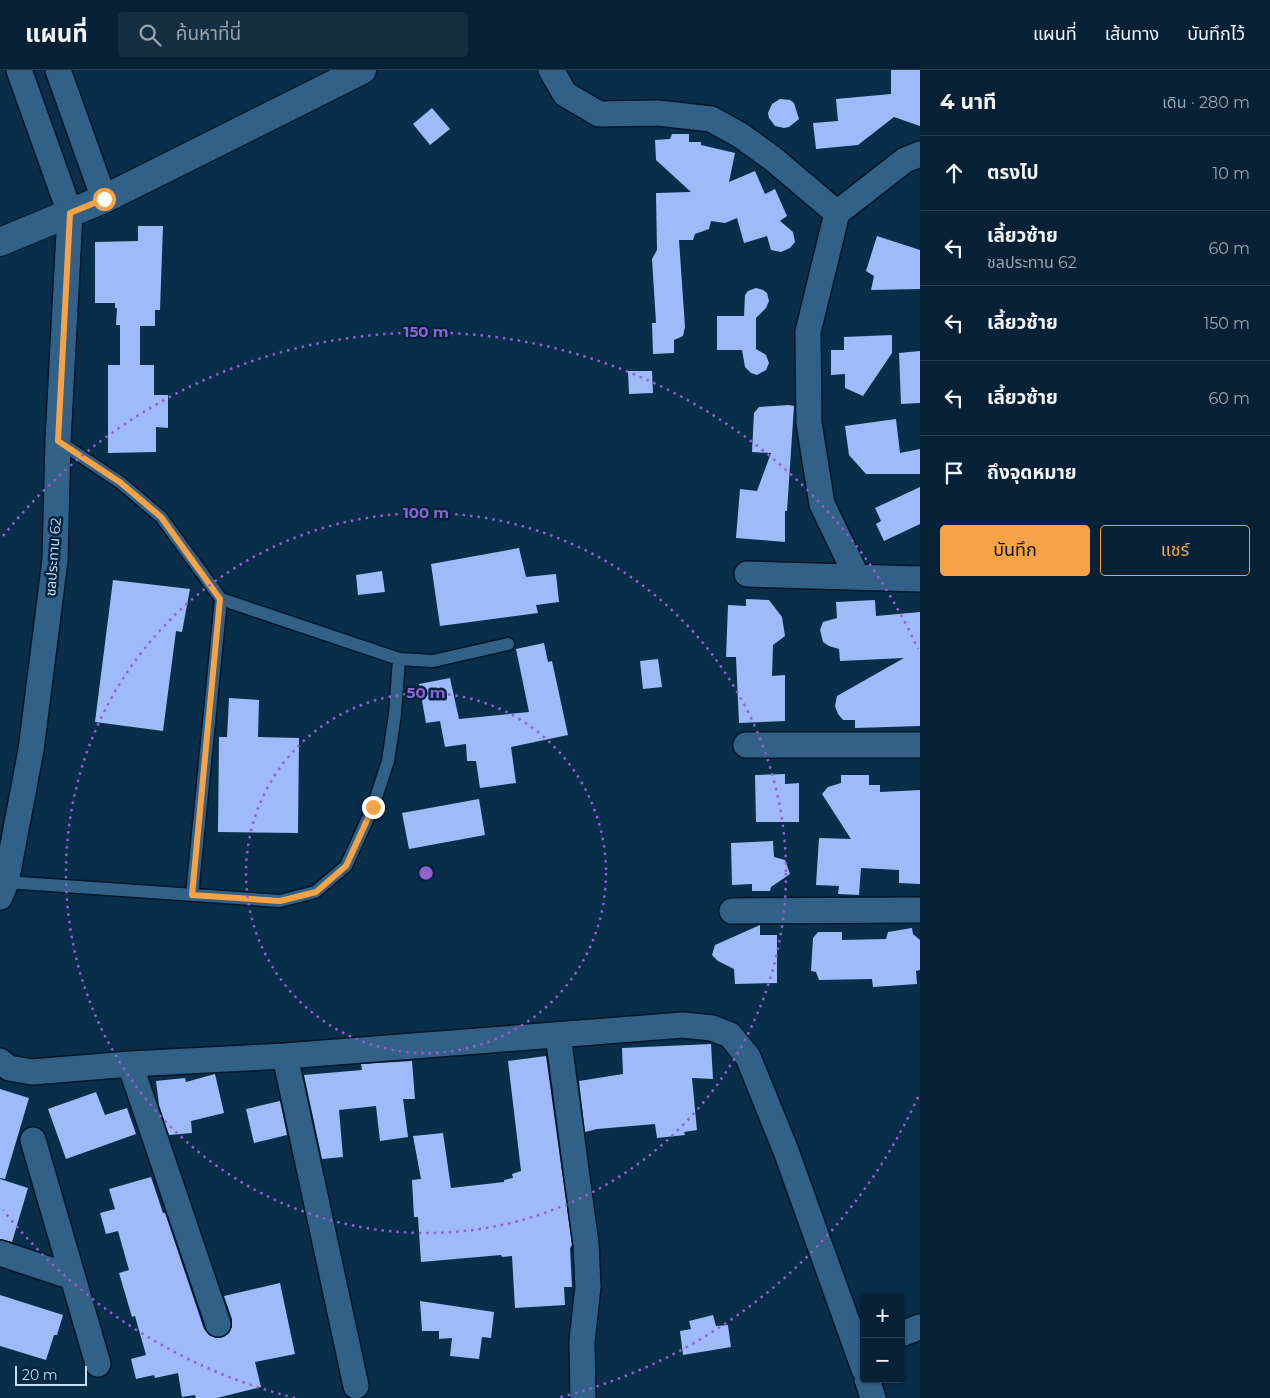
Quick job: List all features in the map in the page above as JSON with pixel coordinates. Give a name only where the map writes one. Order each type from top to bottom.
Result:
[{"type":"street","points":[[19,70],[70,213]]},
{"type":"street","points":[[58,70],[104,199]]},
{"type":"street","points":[[0,242],[104,199],[362,70]]},
{"type":"street","points":[[551,70],[565,94],[599,114],[658,113],[711,118],[740,135],[772,158],[837,212]]},
{"type":"street","points":[[857,577],[822,504],[809,423],[808,332],[837,212],[905,160],[920,154]]},
{"type":"street","name":"ชลประทาน 62","points":[[3,889],[31,750],[55,560],[58,441],[70,213]]},
{"type":"street","points":[[747,574],[920,579]]},
{"type":"street","points":[[746,745],[920,745]]},
{"type":"street","points":[[732,911],[920,910]]},
{"type":"street","points":[[0,1061],[9,1068],[32,1072],[130,1064],[285,1056],[558,1034],[683,1026],[712,1028],[730,1035],[748,1057],[789,1160],[860,1351]]},
{"type":"street","points":[[558,1034],[586,1244],[588,1287],[582,1341],[583,1398]]},
{"type":"street","points":[[285,1056],[356,1386]]},
{"type":"street","points":[[130,1064],[218,1324]]},
{"type":"street","points":[[33,1140],[98,1364]]},
{"type":"street","points":[[0,1253],[72,1277]]},
{"type":"street","points":[[905,1333],[920,1327]]},
{"type":"street","points":[[868,1383],[873,1398]]},
{"type":"lane","points":[[58,441],[121,483],[161,517],[220,599],[399,659],[433,661],[508,644]]},
{"type":"lane","points":[[192,895],[220,599]]},
{"type":"lane","points":[[3,889],[192,895],[280,901],[316,892],[346,866],[373,807],[388,761],[395,714],[399,659]]},
{"type":"building","points":[[891,70],[920,70],[920,126],[894,117],[858,145],[816,149],[813,123],[838,121],[836,99],[891,94]]},
{"type":"building","points":[[780,99],[790,100],[794,103],[799,119],[789,127],[775,126],[769,118],[768,113],[772,104]]},
{"type":"building","points":[[432,108],[450,129],[430,145],[413,124]]},
{"type":"building","points":[[672,134],[689,134],[689,142],[701,142],[701,145],[735,153],[729,182],[755,171],[765,194],[775,189],[787,216],[780,221],[793,232],[795,242],[790,248],[781,252],[771,250],[767,236],[744,243],[737,218],[725,223],[711,221],[709,229],[695,234],[693,240],[679,240],[685,327],[683,336],[674,340],[674,353],[653,354],[652,323],[656,323],[652,259],[657,250],[656,193],[691,192],[656,160],[655,140],[670,139]]},
{"type":"building","points":[[138,226],[163,226],[160,310],[155,310],[155,326],[140,326],[140,365],[154,365],[154,395],[168,395],[168,428],[156,427],[156,452],[108,453],[108,365],[120,365],[120,325],[116,325],[117,308],[115,308],[115,303],[95,303],[95,242],[138,241]]},
{"type":"building","points":[[877,236],[920,250],[920,289],[871,290],[874,276],[866,271]]},
{"type":"building","points":[[756,288],[767,293],[769,301],[766,308],[756,318],[756,349],[766,355],[769,363],[766,370],[757,375],[751,373],[745,367],[742,350],[717,350],[717,316],[744,316],[745,295],[748,291]]},
{"type":"building","points":[[892,335],[892,353],[863,396],[845,388],[845,374],[831,375],[831,350],[844,350],[844,337]]},
{"type":"building","points":[[920,351],[920,403],[901,404],[899,353]]},
{"type":"building","points":[[628,371],[652,371],[653,393],[629,394]]},
{"type":"building","points":[[794,406],[787,511],[785,511],[785,542],[736,538],[740,489],[757,491],[771,453],[752,452],[754,413],[759,407]]},
{"type":"building","points":[[896,419],[900,453],[920,449],[920,474],[866,474],[849,455],[845,426]]},
{"type":"building","points":[[920,487],[920,524],[884,541],[876,524],[881,521],[875,508]]},
{"type":"building","points":[[519,548],[526,577],[556,574],[559,602],[536,605],[538,613],[440,626],[431,564]]},
{"type":"building","points":[[382,571],[385,592],[358,595],[356,575]]},
{"type":"building","points":[[113,580],[190,589],[182,632],[176,631],[163,731],[95,722]]},
{"type":"building","points":[[746,599],[769,600],[782,617],[785,636],[773,645],[772,676],[785,675],[785,721],[739,723],[736,657],[726,657],[728,605],[746,606]]},
{"type":"building","points":[[875,600],[876,616],[920,612],[920,726],[855,728],[855,720],[843,720],[835,706],[837,696],[904,658],[840,661],[839,649],[823,642],[820,630],[823,622],[837,618],[836,602]]},
{"type":"building","points":[[544,643],[548,662],[552,661],[568,735],[511,747],[516,783],[480,788],[476,761],[467,761],[466,744],[445,747],[440,721],[426,723],[419,684],[450,678],[459,719],[529,712],[516,649]]},
{"type":"building","points":[[658,659],[662,687],[643,689],[640,661]]},
{"type":"building","points":[[229,698],[259,700],[258,737],[299,738],[298,833],[218,832],[219,737],[227,737]]},
{"type":"building","points":[[785,774],[785,784],[799,783],[799,822],[756,822],[755,775]]},
{"type":"building","points":[[841,775],[869,775],[869,785],[880,785],[880,792],[920,790],[920,884],[899,883],[899,870],[861,868],[859,895],[838,894],[839,886],[816,885],[819,838],[851,839],[822,794],[828,787],[841,783]]},
{"type":"building","points":[[479,799],[485,835],[409,849],[402,813]]},
{"type":"building","points":[[773,841],[774,857],[785,860],[790,874],[771,887],[770,891],[752,891],[752,884],[732,885],[731,843]]},
{"type":"building","points":[[760,925],[760,935],[777,935],[777,983],[735,984],[734,969],[718,961],[712,955],[715,945]]},
{"type":"building","points":[[912,928],[913,934],[920,940],[920,970],[916,971],[917,984],[873,987],[872,979],[819,980],[816,972],[811,971],[813,938],[818,932],[842,932],[842,940],[886,939],[888,932]]},
{"type":"building","points":[[711,1044],[713,1079],[692,1078],[697,1130],[684,1132],[685,1135],[657,1138],[655,1124],[597,1129],[585,1132],[579,1081],[623,1074],[622,1048]]},
{"type":"building","points":[[546,1056],[572,1245],[570,1248],[572,1287],[564,1287],[565,1305],[515,1308],[512,1256],[502,1257],[501,1255],[421,1262],[418,1217],[414,1217],[412,1180],[421,1179],[413,1136],[443,1133],[451,1188],[504,1182],[504,1180],[513,1178],[512,1174],[521,1171],[508,1061]]},
{"type":"building","points":[[412,1061],[415,1099],[403,1099],[408,1137],[380,1141],[376,1106],[339,1110],[343,1157],[322,1159],[304,1075],[362,1070],[361,1064]]},
{"type":"building","points":[[215,1074],[224,1113],[191,1121],[192,1133],[169,1135],[159,1105],[156,1081],[185,1078],[186,1082]]},
{"type":"building","points":[[0,1089],[29,1098],[5,1179],[0,1178]]},
{"type":"building","points":[[96,1092],[105,1115],[127,1108],[136,1134],[66,1159],[48,1109]]},
{"type":"building","points":[[280,1101],[287,1135],[254,1143],[246,1109]]},
{"type":"building","points":[[151,1177],[204,1329],[209,1335],[216,1338],[223,1337],[229,1333],[232,1327],[232,1319],[224,1296],[280,1283],[295,1354],[255,1362],[261,1387],[217,1398],[196,1398],[195,1395],[182,1397],[178,1373],[155,1378],[154,1375],[136,1379],[131,1359],[146,1355],[135,1316],[132,1317],[119,1273],[129,1270],[118,1231],[106,1234],[100,1213],[115,1209],[109,1189]]},
{"type":"building","points":[[0,1179],[28,1188],[12,1242],[0,1239]]},
{"type":"building","points":[[0,1295],[63,1315],[46,1360],[0,1346]]},
{"type":"building","points":[[420,1301],[494,1312],[491,1338],[482,1337],[479,1359],[450,1356],[452,1338],[439,1339],[439,1331],[422,1331]]},
{"type":"building","points":[[713,1315],[716,1326],[728,1325],[731,1347],[683,1355],[680,1331],[691,1329],[689,1321]]},
{"type":"route","points":[[104,199],[70,213],[58,441],[121,483],[161,517],[220,599],[192,895],[280,901],[316,892],[346,866],[373,807]]}]
